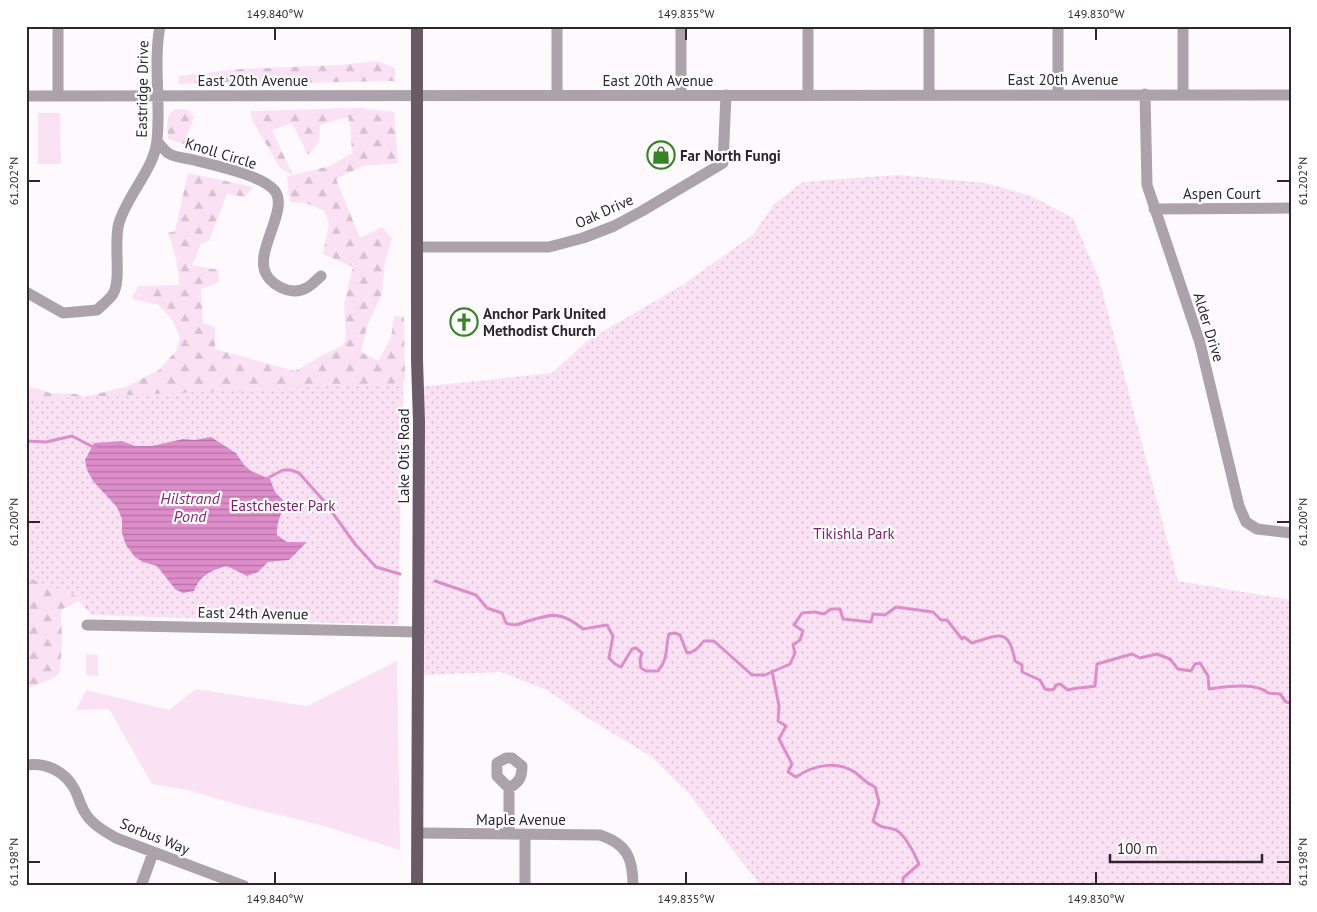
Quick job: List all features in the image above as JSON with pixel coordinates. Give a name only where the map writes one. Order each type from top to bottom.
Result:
[{"type":"main road","name":"Lake Otis Road","points":[[417,26],[417,360],[419,422],[417,886]]},
{"type":"street","points":[[58,26],[58,96]]},
{"type":"street","name":"Eastridge Drive","points":[[26,292],[63,313],[97,310],[113,294],[116,282],[117,230],[122,213],[150,162],[157,142],[157,43],[160,26]]},
{"type":"street","points":[[557,26],[558,95]]},
{"type":"street","points":[[681,26],[681,95]]},
{"type":"street","points":[[808,26],[808,95]]},
{"type":"street","points":[[929,26],[929,94]]},
{"type":"street","points":[[1058,26],[1058,94]]},
{"type":"street","points":[[1183,26],[1183,94]]},
{"type":"street","name":"Alder Drive","points":[[1145,94],[1147,185],[1200,343],[1239,506],[1246,522],[1257,529],[1291,533]]},
{"type":"street","name":"Oak Drive","points":[[417,247],[549,247],[583,238],[614,226],[723,163],[726,95]]},
{"type":"street","name":"East 20th Avenue","points":[[26,96],[1291,95]]},
{"type":"street","name":"Knoll Circle","points":[[157,142],[168,154],[249,175],[267,184],[276,192],[278,199],[277,215],[263,254],[264,270],[271,281],[285,291],[305,289],[320,276]]},
{"type":"street","name":"Aspen Court","points":[[1154,209],[1291,208]]},
{"type":"street","name":"East 24th Avenue","points":[[87,625],[419,632]]},
{"type":"street","name":"Sorbus Way","points":[[26,765],[36,764],[54,769],[66,777],[74,788],[84,812],[98,827],[116,838],[244,886]]},
{"type":"street","points":[[509,788],[509,834]]},
{"type":"street","name":"Maple Avenue","points":[[418,833],[600,834],[621,844],[630,860],[633,886]]},
{"type":"street","points":[[525,834],[525,886]]},
{"type":"street","points":[[141,886],[153,853]]},
{"type":"green space","points":[[377,61],[395,68],[395,81],[179,84],[179,76],[241,69],[340,65]]},
{"type":"green space","points":[[357,108],[394,112],[398,163],[363,166],[336,179],[360,238],[382,227],[392,239],[385,261],[382,294],[367,326],[361,352],[379,361],[391,337],[394,316],[404,317],[405,380],[403,383],[399,555],[391,566],[80,434],[26,392],[30,387],[51,393],[76,394],[84,397],[128,386],[159,370],[176,351],[180,338],[173,321],[159,305],[132,299],[138,286],[179,285],[177,265],[168,233],[175,231],[188,173],[253,187],[245,197],[227,194],[209,241],[201,244],[192,265],[218,270],[219,282],[201,289],[203,323],[215,327],[215,349],[295,371],[342,346],[346,339],[344,303],[353,267],[323,254],[329,223],[324,211],[306,203],[290,202],[287,177],[293,175],[280,168],[253,122],[250,111]],"holes":[[[348,117],[352,153],[330,166],[293,175],[272,130],[292,123],[308,155],[319,142],[320,125]]]},
{"type":"green space","points":[[177,109],[188,110],[194,117],[184,144],[168,139],[168,117],[170,113]]},
{"type":"green space","points":[[38,113],[60,113],[61,164],[38,164]]},
{"type":"green space","name":"Tikishla Park","points":[[898,175],[985,183],[1031,196],[1073,218],[1099,279],[1178,581],[1291,600],[1291,886],[761,886],[690,795],[652,757],[586,717],[547,690],[501,672],[424,675],[420,568],[419,387],[552,373],[587,341],[684,284],[753,235],[774,204],[803,182]]},
{"type":"green space","name":"Eastchester Park","points":[[403,383],[398,625],[92,615],[84,599],[26,577],[26,392],[37,399]]},
{"type":"green space","points":[[26,473],[164,605],[92,615],[79,601],[61,610],[60,672],[54,678],[26,689]]},
{"type":"green space","points":[[86,654],[98,655],[98,676],[86,675]]},
{"type":"green space","points":[[397,661],[400,850],[321,825],[238,805],[188,790],[152,784],[109,709],[76,710],[86,690],[169,710],[196,689],[307,706]]},
{"type":"water","name":"Hilstrand Pond","points":[[211,437],[236,453],[244,465],[251,471],[270,479],[275,492],[284,501],[277,535],[287,542],[307,542],[289,560],[268,562],[258,572],[247,576],[227,566],[212,571],[203,577],[194,591],[183,593],[175,589],[157,566],[143,562],[135,557],[126,545],[122,533],[122,519],[117,507],[93,481],[87,470],[85,460],[94,443],[122,441],[135,446],[152,446],[183,439],[195,440]]},
{"type":"waterway","points":[[26,441],[46,442],[72,436],[95,448]]},
{"type":"waterway","points":[[264,480],[283,470],[299,473],[324,501],[355,544],[376,567],[400,574]]},
{"type":"waterway","points":[[435,581],[476,595],[487,608],[502,613],[506,623],[511,625],[555,615],[568,619],[583,629],[607,625],[613,636],[609,658],[621,667],[632,649],[636,648],[642,653],[640,660],[641,668],[646,671],[658,671],[664,662],[669,634],[675,633],[680,635],[687,653],[695,651],[704,641],[714,641],[752,675],[765,675],[790,664],[795,653],[793,645],[800,640],[803,631],[794,625],[802,613],[815,612],[824,614],[831,609],[840,609],[843,619],[871,622],[873,614],[885,615],[896,607],[933,612],[941,620],[947,620],[962,639],[964,637],[972,643],[996,636],[1006,638],[1013,650],[1015,661],[1022,665],[1022,672],[1040,680],[1045,689],[1054,689],[1056,685],[1060,684],[1068,690],[1095,686],[1097,664],[1132,654],[1140,658],[1157,654],[1170,659],[1178,669],[1191,671],[1195,664],[1200,663],[1208,676],[1209,689],[1240,686],[1256,687],[1268,693],[1280,694],[1286,702],[1291,703]]},
{"type":"waterway","points":[[772,671],[779,706],[778,721],[786,726],[779,739],[792,764],[788,772],[796,777],[818,767],[841,766],[856,773],[875,787],[879,802],[873,821],[882,827],[896,830],[903,836],[919,864],[903,878],[903,886]]},
{"type":"place","name":"Far North Fungi","points":[[661,155]]},
{"type":"place","name":"Anchor Park United Methodist Church","points":[[464,322]]}]
